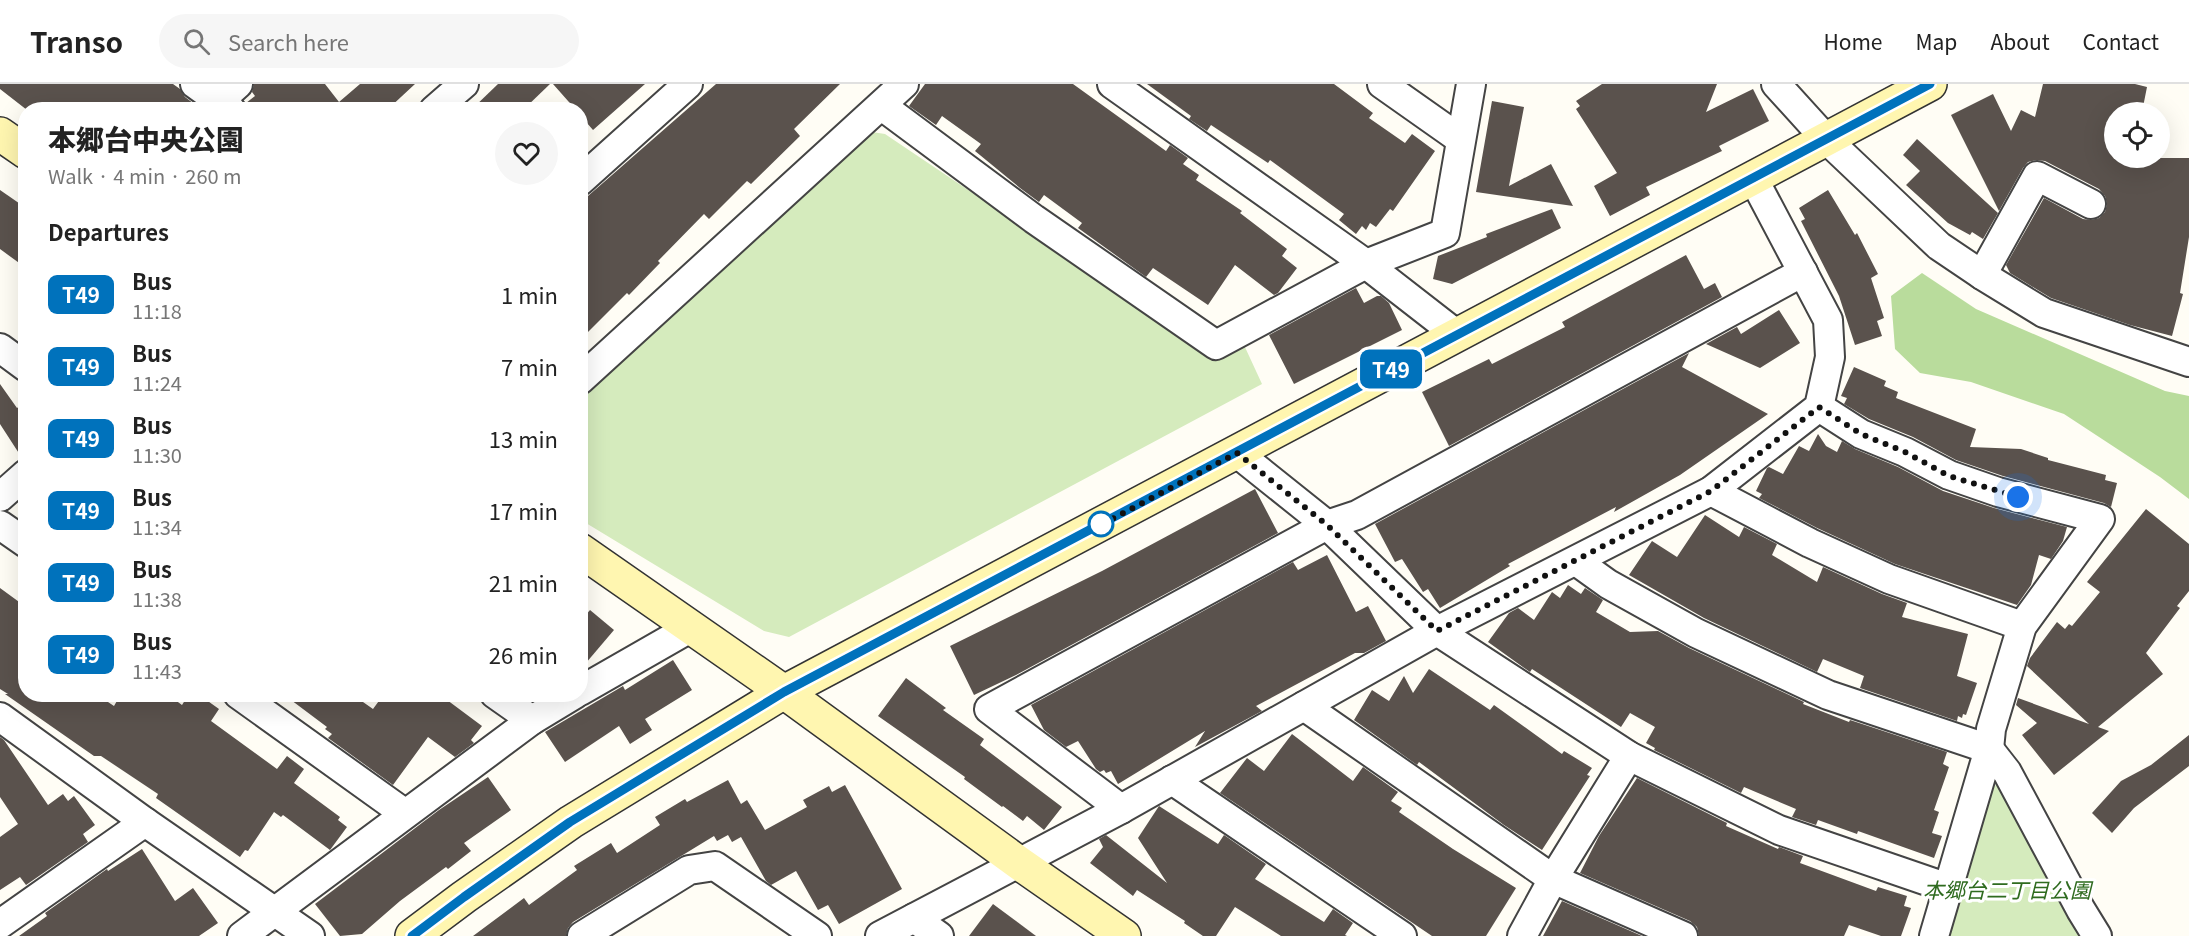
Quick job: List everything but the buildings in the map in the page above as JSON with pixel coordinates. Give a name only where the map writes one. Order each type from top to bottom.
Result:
[{"type":"street","points":[[195,84],[229,98]]},
{"type":"street","points":[[443,102],[464,84]]},
{"type":"street","points":[[588,174],[688,84]]},
{"type":"street","points":[[588,366],[904,84]]},
{"type":"street","points":[[1112,84],[1366,264],[1456,334]]},
{"type":"street","points":[[1382,84],[1460,139]]},
{"type":"street","points":[[882,106],[1034,219],[1216,345],[1366,264],[1445,233],[1471,84]]},
{"type":"street","points":[[1776,84],[1825,138],[1939,246],[1982,275],[2044,313],[2189,362]]},
{"type":"street","points":[[412,936],[570,822],[784,692],[1930,84]]},
{"type":"street","points":[[0,134],[18,146]]},
{"type":"street","points":[[1982,275],[2037,176],[2091,204]]},
{"type":"street","points":[[880,936],[1121,809],[1437,631],[1711,491],[1819,407],[1830,357],[1828,320],[1753,178]]},
{"type":"street","points":[[1121,809],[989,708],[1327,525],[1357,515],[1803,272]]},
{"type":"street","points":[[0,348],[18,361]]},
{"type":"street","points":[[1819,407],[1861,434],[1905,452],[1949,476],[1998,492],[2100,519],[2022,626],[1991,729],[1989,749],[1934,936]]},
{"type":"street","points":[[1237,453],[1327,525],[1437,631],[1629,756],[1779,830],[1948,888]]},
{"type":"street","points":[[0,497],[18,481]]},
{"type":"street","points":[[1711,491],[1810,543],[1890,579],[2022,626]]},
{"type":"street","points":[[0,525],[18,537]]},
{"type":"street","points":[[588,556],[784,692],[1019,863],[1124,936]]},
{"type":"street","points":[[1576,561],[1608,584],[1696,633],[1828,695],[1989,749],[2007,772],[2097,936]]},
{"type":"street","points":[[588,686],[690,628]]},
{"type":"street","points":[[249,702],[404,813]]},
{"type":"street","points":[[506,702],[532,720]]},
{"type":"street","points":[[242,936],[404,813],[532,720],[562,702]]},
{"type":"street","points":[[1304,706],[1553,879],[1683,936]]},
{"type":"street","points":[[6,730],[145,822],[310,936]]},
{"type":"street","points":[[1522,936],[1553,879],[1629,756]]},
{"type":"street","points":[[1172,780],[1402,936]]},
{"type":"street","points":[[0,924],[145,822]]},
{"type":"street","points":[[582,936],[689,870],[715,866],[817,936]]},
{"type":"street","points":[[914,918],[939,936]]},
{"type":"green space","points":[[872,132],[885,134],[1213,355],[1244,345],[1262,384],[789,637],[764,631],[588,524],[588,394]]},
{"type":"green space","points":[[1922,273],[1976,309],[2165,391],[2189,396],[2189,499],[2160,477],[2064,414],[1971,382],[1920,373],[1895,349],[1891,296]]},
{"type":"green space","name":"本郷台二丁目公園","points":[[1994,785],[2008,788],[2086,936],[1948,936],[1987,791]]},
{"type":"bus line","name":"T49","points":[[412,936],[570,822],[784,692],[1930,84]]},
{"type":"route","points":[[1101,524],[1093,529],[1237,453],[1327,525],[1437,631],[1711,491],[1819,407],[1861,434],[1905,452],[1949,476],[2018,497]]}]
